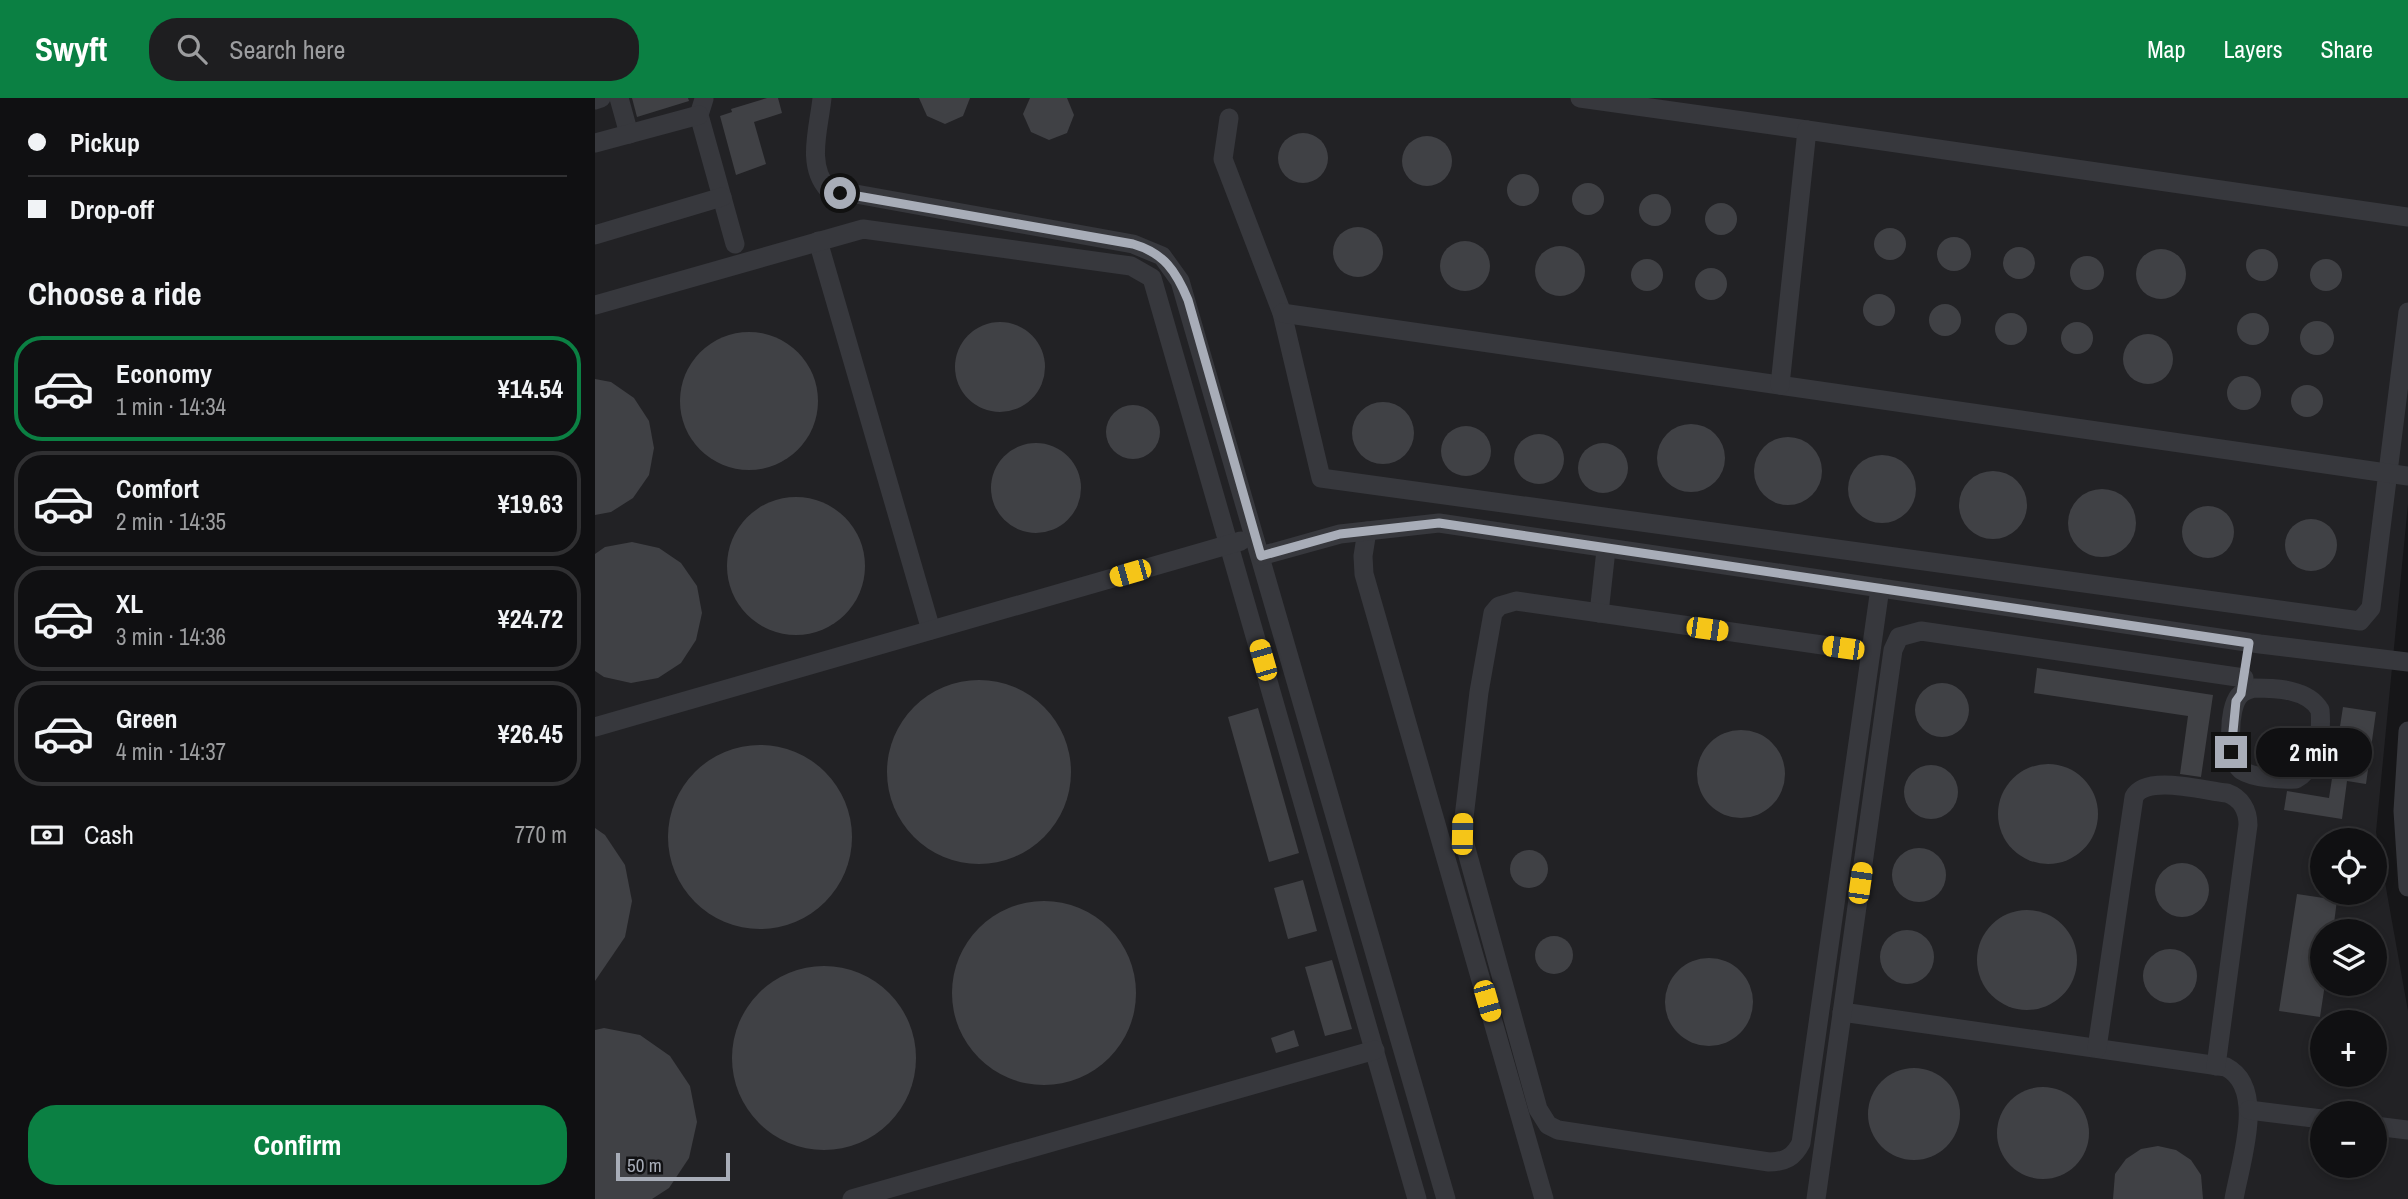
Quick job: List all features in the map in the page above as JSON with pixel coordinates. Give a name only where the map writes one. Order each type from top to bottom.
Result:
[{"type":"lane","points":[[595,100],[601,98]]},
{"type":"lane","points":[[619,98],[629,134]]},
{"type":"lane","points":[[823,98],[815,159],[820,180],[828,189],[1133,244],[1161,256],[1180,281],[1188,300],[1446,1199]]},
{"type":"lane","points":[[1580,98],[2408,217]]},
{"type":"lane","points":[[595,143],[629,134],[701,107],[735,244]]},
{"type":"lane","points":[[1229,118],[1223,159],[1282,313],[1321,478],[2360,621],[2371,608],[2399,475],[2408,312]]},
{"type":"lane","points":[[1780,385],[1807,130]]},
{"type":"lane","points":[[595,235],[722,197]]},
{"type":"lane","points":[[595,305],[849,231],[875,228],[1131,267],[1147,274],[1155,285],[1417,1199]]},
{"type":"lane","points":[[818,241],[931,630]]},
{"type":"lane","points":[[1282,313],[2399,475]]},
{"type":"lane","points":[[1261,556],[1340,534],[1439,523],[2249,643],[2408,662]]},
{"type":"lane","points":[[1367,531],[1363,556],[1364,574],[1544,1199]]},
{"type":"lane","points":[[595,727],[1255,537]]},
{"type":"lane","points":[[1599,613],[1607,550]]},
{"type":"lane","points":[[1871,652],[1516,601],[1499,606],[1493,613],[1462,818],[1463,846],[1538,1110],[1548,1125],[1558,1130],[1769,1162],[1789,1158],[1801,1143],[1871,652],[1880,588]]},
{"type":"lane","points":[[1816,1199],[1893,650],[1899,637],[1921,631],[2302,694],[2316,703],[2321,717],[2315,757],[2309,769],[2296,779],[2245,772],[2233,758]]},
{"type":"lane","points":[[2222,793],[2233,758],[2230,742],[2236,701],[2243,686],[2249,643]]},
{"type":"lane","points":[[2408,731],[2403,811],[2408,887]]},
{"type":"lane","points":[[2097,1048],[2134,797],[2141,788],[2154,784],[2222,793],[2240,801],[2248,816],[2248,825],[2215,1066]]},
{"type":"lane","points":[[1842,1012],[2097,1048],[2234,1071],[2250,1098],[2234,1199]]},
{"type":"lane","points":[[852,1199],[1375,1050]]},
{"type":"lane","points":[[2249,1110],[2310,1118]]},
{"type":"lane","points":[[2387,1127],[2408,1130]]},
{"type":"shaded area","points":[[595,98],[2408,98],[2408,504],[2376,828],[2310,828],[2310,905],[2387,905],[2387,894],[2408,1011],[2408,1199],[595,1199]]},
{"type":"building","points":[[632,98],[688,98],[689,101],[637,117]]},
{"type":"building","points":[[767,98],[778,98],[782,113],[754,122],[766,164],[736,175],[720,116],[732,112],[731,109]]},
{"type":"building","points":[[919,98],[970,98],[963,116],[945,124],[927,116]]},
{"type":"building","points":[[1030,98],[1067,98],[1074,115],[1067,133],[1049,140],[1031,132],[1023,114]]},
{"type":"building","points":[[1303,133],[1321,140],[1328,158],[1321,176],[1303,183],[1285,176],[1278,158],[1285,140]]},
{"type":"building","points":[[1427,136],[1445,143],[1452,161],[1445,179],[1427,186],[1409,179],[1402,161],[1409,143]]},
{"type":"building","points":[[1523,174],[1534,179],[1539,190],[1534,201],[1523,206],[1512,201],[1507,190],[1512,179]]},
{"type":"building","points":[[1588,183],[1599,188],[1604,199],[1599,210],[1588,215],[1577,210],[1572,199],[1577,188]]},
{"type":"building","points":[[1655,194],[1666,199],[1671,210],[1666,221],[1655,226],[1644,221],[1639,210],[1644,199]]},
{"type":"building","points":[[1721,203],[1732,208],[1737,219],[1732,230],[1721,235],[1710,230],[1705,219],[1710,208]]},
{"type":"building","points":[[1358,227],[1376,234],[1383,252],[1376,270],[1358,277],[1340,270],[1333,252],[1340,234]]},
{"type":"building","points":[[1890,228],[1902,232],[1906,244],[1902,256],[1890,260],[1878,256],[1874,244],[1878,232]]},
{"type":"building","points":[[1954,237],[1966,242],[1971,254],[1966,266],[1954,271],[1942,266],[1937,254],[1942,242]]},
{"type":"building","points":[[1465,241],[1483,248],[1490,266],[1483,284],[1465,291],[1447,284],[1440,266],[1447,248]]},
{"type":"building","points":[[1560,246],[1578,253],[1585,271],[1578,289],[1560,296],[1542,289],[1535,271],[1542,253]]},
{"type":"building","points":[[2019,247],[2031,251],[2035,263],[2031,275],[2019,279],[2007,275],[2003,263],[2007,251]]},
{"type":"building","points":[[2161,249],[2179,256],[2186,274],[2179,292],[2161,299],[2143,292],[2136,274],[2143,256]]},
{"type":"building","points":[[2262,249],[2274,253],[2278,265],[2274,277],[2262,281],[2250,277],[2246,265],[2250,253]]},
{"type":"building","points":[[2087,256],[2099,261],[2104,273],[2099,285],[2087,290],[2075,285],[2070,273],[2075,261]]},
{"type":"building","points":[[1647,259],[1658,264],[1663,275],[1658,286],[1647,291],[1636,286],[1631,275],[1636,264]]},
{"type":"building","points":[[2326,259],[2338,263],[2342,275],[2338,287],[2326,291],[2314,287],[2310,275],[2314,263]]},
{"type":"building","points":[[1711,268],[1722,273],[1727,284],[1722,295],[1711,300],[1700,295],[1695,284],[1700,273]]},
{"type":"building","points":[[1879,294],[1891,298],[1895,310],[1891,322],[1879,326],[1867,322],[1863,310],[1867,298]]},
{"type":"building","points":[[1945,304],[1957,308],[1961,320],[1957,332],[1945,336],[1933,332],[1929,320],[1933,308]]},
{"type":"building","points":[[2011,313],[2023,317],[2027,329],[2023,341],[2011,345],[1999,341],[1995,329],[1999,317]]},
{"type":"building","points":[[2253,313],[2265,317],[2269,329],[2265,341],[2253,345],[2241,341],[2237,329],[2241,317]]},
{"type":"building","points":[[2317,321],[2329,326],[2334,338],[2329,350],[2317,355],[2305,350],[2300,338],[2305,326]]},
{"type":"building","points":[[1000,322],[1017,325],[1032,335],[1042,350],[1045,367],[1042,384],[1032,399],[1017,409],[1000,412],[983,409],[968,399],[958,384],[955,367],[958,350],[968,335],[983,325]]},
{"type":"building","points":[[2077,322],[2089,326],[2093,338],[2089,350],[2077,354],[2065,350],[2061,338],[2065,326]]},
{"type":"building","points":[[749,332],[776,337],[798,352],[813,374],[818,401],[813,428],[798,450],[776,465],[749,470],[722,465],[700,450],[685,428],[680,401],[685,374],[700,352],[722,337]]},
{"type":"building","points":[[2148,334],[2166,341],[2173,359],[2166,377],[2148,384],[2130,377],[2123,359],[2130,341]]},
{"type":"building","points":[[2244,376],[2256,381],[2261,393],[2256,405],[2244,410],[2232,405],[2227,393],[2232,381]]},
{"type":"building","points":[[595,379],[611,382],[634,398],[649,421],[654,448],[649,475],[633,498],[611,512],[595,515]]},
{"type":"building","points":[[2307,385],[2319,389],[2323,401],[2319,413],[2307,417],[2295,413],[2291,401],[2295,389]]},
{"type":"building","points":[[1377,402],[1389,402],[1405,411],[1412,421],[1412,445],[1405,455],[1389,464],[1377,464],[1366,459],[1357,450],[1352,439],[1352,427],[1357,416],[1366,407]]},
{"type":"building","points":[[1133,405],[1152,413],[1160,432],[1152,451],[1133,459],[1114,451],[1106,432],[1114,413]]},
{"type":"building","points":[[1691,424],[1704,427],[1715,434],[1722,445],[1725,458],[1722,471],[1715,482],[1704,489],[1691,492],[1678,489],[1667,482],[1660,471],[1657,458],[1660,445],[1667,434],[1678,427]]},
{"type":"building","points":[[1466,426],[1484,433],[1491,451],[1484,469],[1466,476],[1448,469],[1441,451],[1448,433]]},
{"type":"building","points":[[1539,434],[1557,441],[1564,459],[1557,477],[1539,484],[1521,477],[1514,459],[1521,441]]},
{"type":"building","points":[[1788,437],[1801,440],[1812,447],[1819,458],[1822,471],[1819,484],[1812,495],[1801,502],[1788,505],[1775,502],[1764,495],[1757,484],[1754,471],[1757,458],[1764,447],[1775,440]]},
{"type":"building","points":[[1036,443],[1053,446],[1068,456],[1078,471],[1081,488],[1078,505],[1068,520],[1053,530],[1036,533],[1019,530],[1004,520],[994,505],[991,488],[994,471],[1004,456],[1019,446]]},
{"type":"building","points":[[1603,443],[1621,450],[1628,468],[1621,486],[1603,493],[1585,486],[1578,468],[1585,450]]},
{"type":"building","points":[[1882,455],[1895,458],[1906,465],[1913,476],[1916,489],[1913,502],[1906,513],[1895,520],[1882,523],[1869,520],[1858,513],[1851,502],[1848,489],[1851,476],[1858,465],[1869,458]]},
{"type":"building","points":[[1993,471],[2006,474],[2017,481],[2024,492],[2027,505],[2024,518],[2017,529],[2006,536],[1993,539],[1980,536],[1969,529],[1962,518],[1959,505],[1962,492],[1969,481],[1980,474]]},
{"type":"building","points":[[2102,489],[2115,492],[2126,499],[2133,510],[2136,523],[2133,536],[2126,547],[2115,554],[2102,557],[2089,554],[2078,547],[2071,536],[2068,523],[2071,510],[2078,499],[2089,492]]},
{"type":"building","points":[[796,497],[823,502],[845,517],[860,539],[865,566],[860,593],[845,615],[823,630],[796,635],[769,630],[747,615],[732,593],[727,566],[732,539],[747,517],[769,502]]},
{"type":"building","points":[[2208,506],[2218,508],[2226,514],[2232,522],[2232,542],[2226,550],[2218,556],[2208,558],[2198,556],[2190,550],[2184,542],[2182,532],[2184,522],[2190,514],[2198,508]]},
{"type":"building","points":[[2311,519],[2321,521],[2329,527],[2335,535],[2335,555],[2329,563],[2321,569],[2311,571],[2301,569],[2293,563],[2287,555],[2285,545],[2287,535],[2293,527],[2301,521]]},
{"type":"building","points":[[632,542],[659,548],[681,563],[697,586],[702,613],[696,640],[681,663],[658,678],[631,683],[604,677],[595,671],[595,554],[605,547]]},
{"type":"building","points":[[2037,668],[2213,695],[2201,777],[2180,774],[2188,716],[2034,693]]},
{"type":"building","points":[[979,680],[1014,687],[1044,707],[1064,737],[1071,772],[1064,807],[1044,837],[1014,857],[979,864],[944,857],[914,837],[894,807],[887,772],[894,737],[914,707],[944,687]]},
{"type":"building","points":[[1942,683],[1961,691],[1969,710],[1961,729],[1942,737],[1923,729],[1915,710],[1923,691]]},
{"type":"building","points":[[2343,707],[2376,712],[2366,784],[2347,781],[2342,819],[2284,810],[2287,791],[2329,798]]},
{"type":"building","points":[[1258,708],[1299,853],[1269,862],[1228,717]]},
{"type":"building","points":[[1741,730],[1766,737],[1778,749],[1785,774],[1778,799],[1766,811],[1741,818],[1716,811],[1704,799],[1697,774],[1704,749],[1716,737]]},
{"type":"building","points":[[760,745],[795,752],[825,772],[845,802],[852,837],[845,872],[825,902],[795,922],[760,929],[725,922],[695,902],[675,872],[668,837],[675,802],[695,772],[725,752]]},
{"type":"building","points":[[2048,764],[2067,767],[2084,778],[2095,795],[2098,814],[2095,833],[2084,850],[2067,861],[2048,864],[2029,861],[2012,850],[2001,833],[1998,814],[2001,795],[2012,778],[2029,767]]},
{"type":"building","points":[[1931,765],[1950,773],[1958,792],[1950,811],[1931,819],[1912,811],[1904,792],[1912,773]]},
{"type":"building","points":[[595,828],[605,835],[625,865],[632,901],[625,937],[595,981]]},
{"type":"building","points":[[1919,848],[1938,856],[1946,875],[1938,894],[1919,902],[1900,894],[1892,875],[1900,856]]},
{"type":"building","points":[[1529,850],[1543,855],[1548,869],[1543,883],[1529,888],[1515,883],[1510,869],[1515,855]]},
{"type":"building","points":[[2182,863],[2201,871],[2209,890],[2201,909],[2182,917],[2163,909],[2155,890],[2163,871]]},
{"type":"building","points":[[1303,880],[1317,931],[1288,939],[1274,888]]},
{"type":"building","points":[[2297,894],[2310,896],[2310,905],[2336,905],[2335,919],[2310,919],[2310,996],[2323,996],[2321,1010],[2310,1010],[2310,1016],[2279,1011]]},
{"type":"building","points":[[1044,901],[1079,908],[1109,928],[1129,958],[1136,993],[1129,1028],[1109,1058],[1079,1078],[1044,1085],[1009,1078],[979,1058],[959,1028],[952,993],[959,958],[979,928],[1009,908]]},
{"type":"building","points":[[2027,910],[2046,913],[2063,924],[2074,941],[2077,960],[2074,979],[2063,996],[2046,1007],[2027,1010],[2008,1007],[1991,996],[1980,979],[1977,960],[1980,941],[1991,924],[2008,913]]},
{"type":"building","points":[[1907,930],[1926,938],[1934,957],[1926,976],[1907,984],[1888,976],[1880,957],[1888,938]]},
{"type":"building","points":[[1554,936],[1568,941],[1573,955],[1568,969],[1554,974],[1540,969],[1535,955],[1540,941]]},
{"type":"building","points":[[2170,949],[2189,957],[2197,976],[2189,995],[2170,1003],[2151,995],[2143,976],[2151,957]]},
{"type":"building","points":[[1709,958],[1734,965],[1746,977],[1753,1002],[1746,1027],[1734,1039],[1709,1046],[1684,1039],[1672,1027],[1665,1002],[1672,977],[1684,965]]},
{"type":"building","points":[[1332,960],[1352,1029],[1325,1036],[1305,967]]},
{"type":"building","points":[[824,966],[859,973],[889,993],[909,1023],[916,1058],[909,1093],[889,1123],[859,1143],[824,1150],[789,1143],[759,1123],[739,1093],[732,1058],[739,1023],[759,993],[789,973]]},
{"type":"building","points":[[604,1028],[640,1035],[670,1056],[690,1086],[697,1122],[689,1158],[669,1188],[652,1199],[595,1199],[595,1030]]},
{"type":"building","points":[[1294,1030],[1299,1046],[1276,1053],[1271,1038]]},
{"type":"building","points":[[1914,1068],[1932,1072],[1946,1082],[1956,1096],[1960,1114],[1956,1132],[1946,1146],[1932,1156],[1914,1160],[1896,1156],[1882,1146],[1872,1132],[1868,1114],[1872,1096],[1882,1082],[1896,1072]]},
{"type":"building","points":[[2043,1087],[2061,1091],[2075,1101],[2085,1115],[2089,1133],[2085,1151],[2075,1165],[2061,1175],[2043,1179],[2025,1175],[2011,1165],[2001,1151],[1997,1133],[2001,1115],[2011,1101],[2025,1091]]},
{"type":"building","points":[[2158,1146],[2176,1150],[2191,1160],[2201,1175],[2203,1199],[2113,1199],[2115,1174],[2126,1159],[2141,1149]]},
{"type":"route","points":[[840,193],[1133,244],[1161,256],[1180,281],[1188,300],[1261,556],[1340,534],[1439,523],[1577,546],[2249,643],[2241,694],[2236,701],[2231,752]]}]
